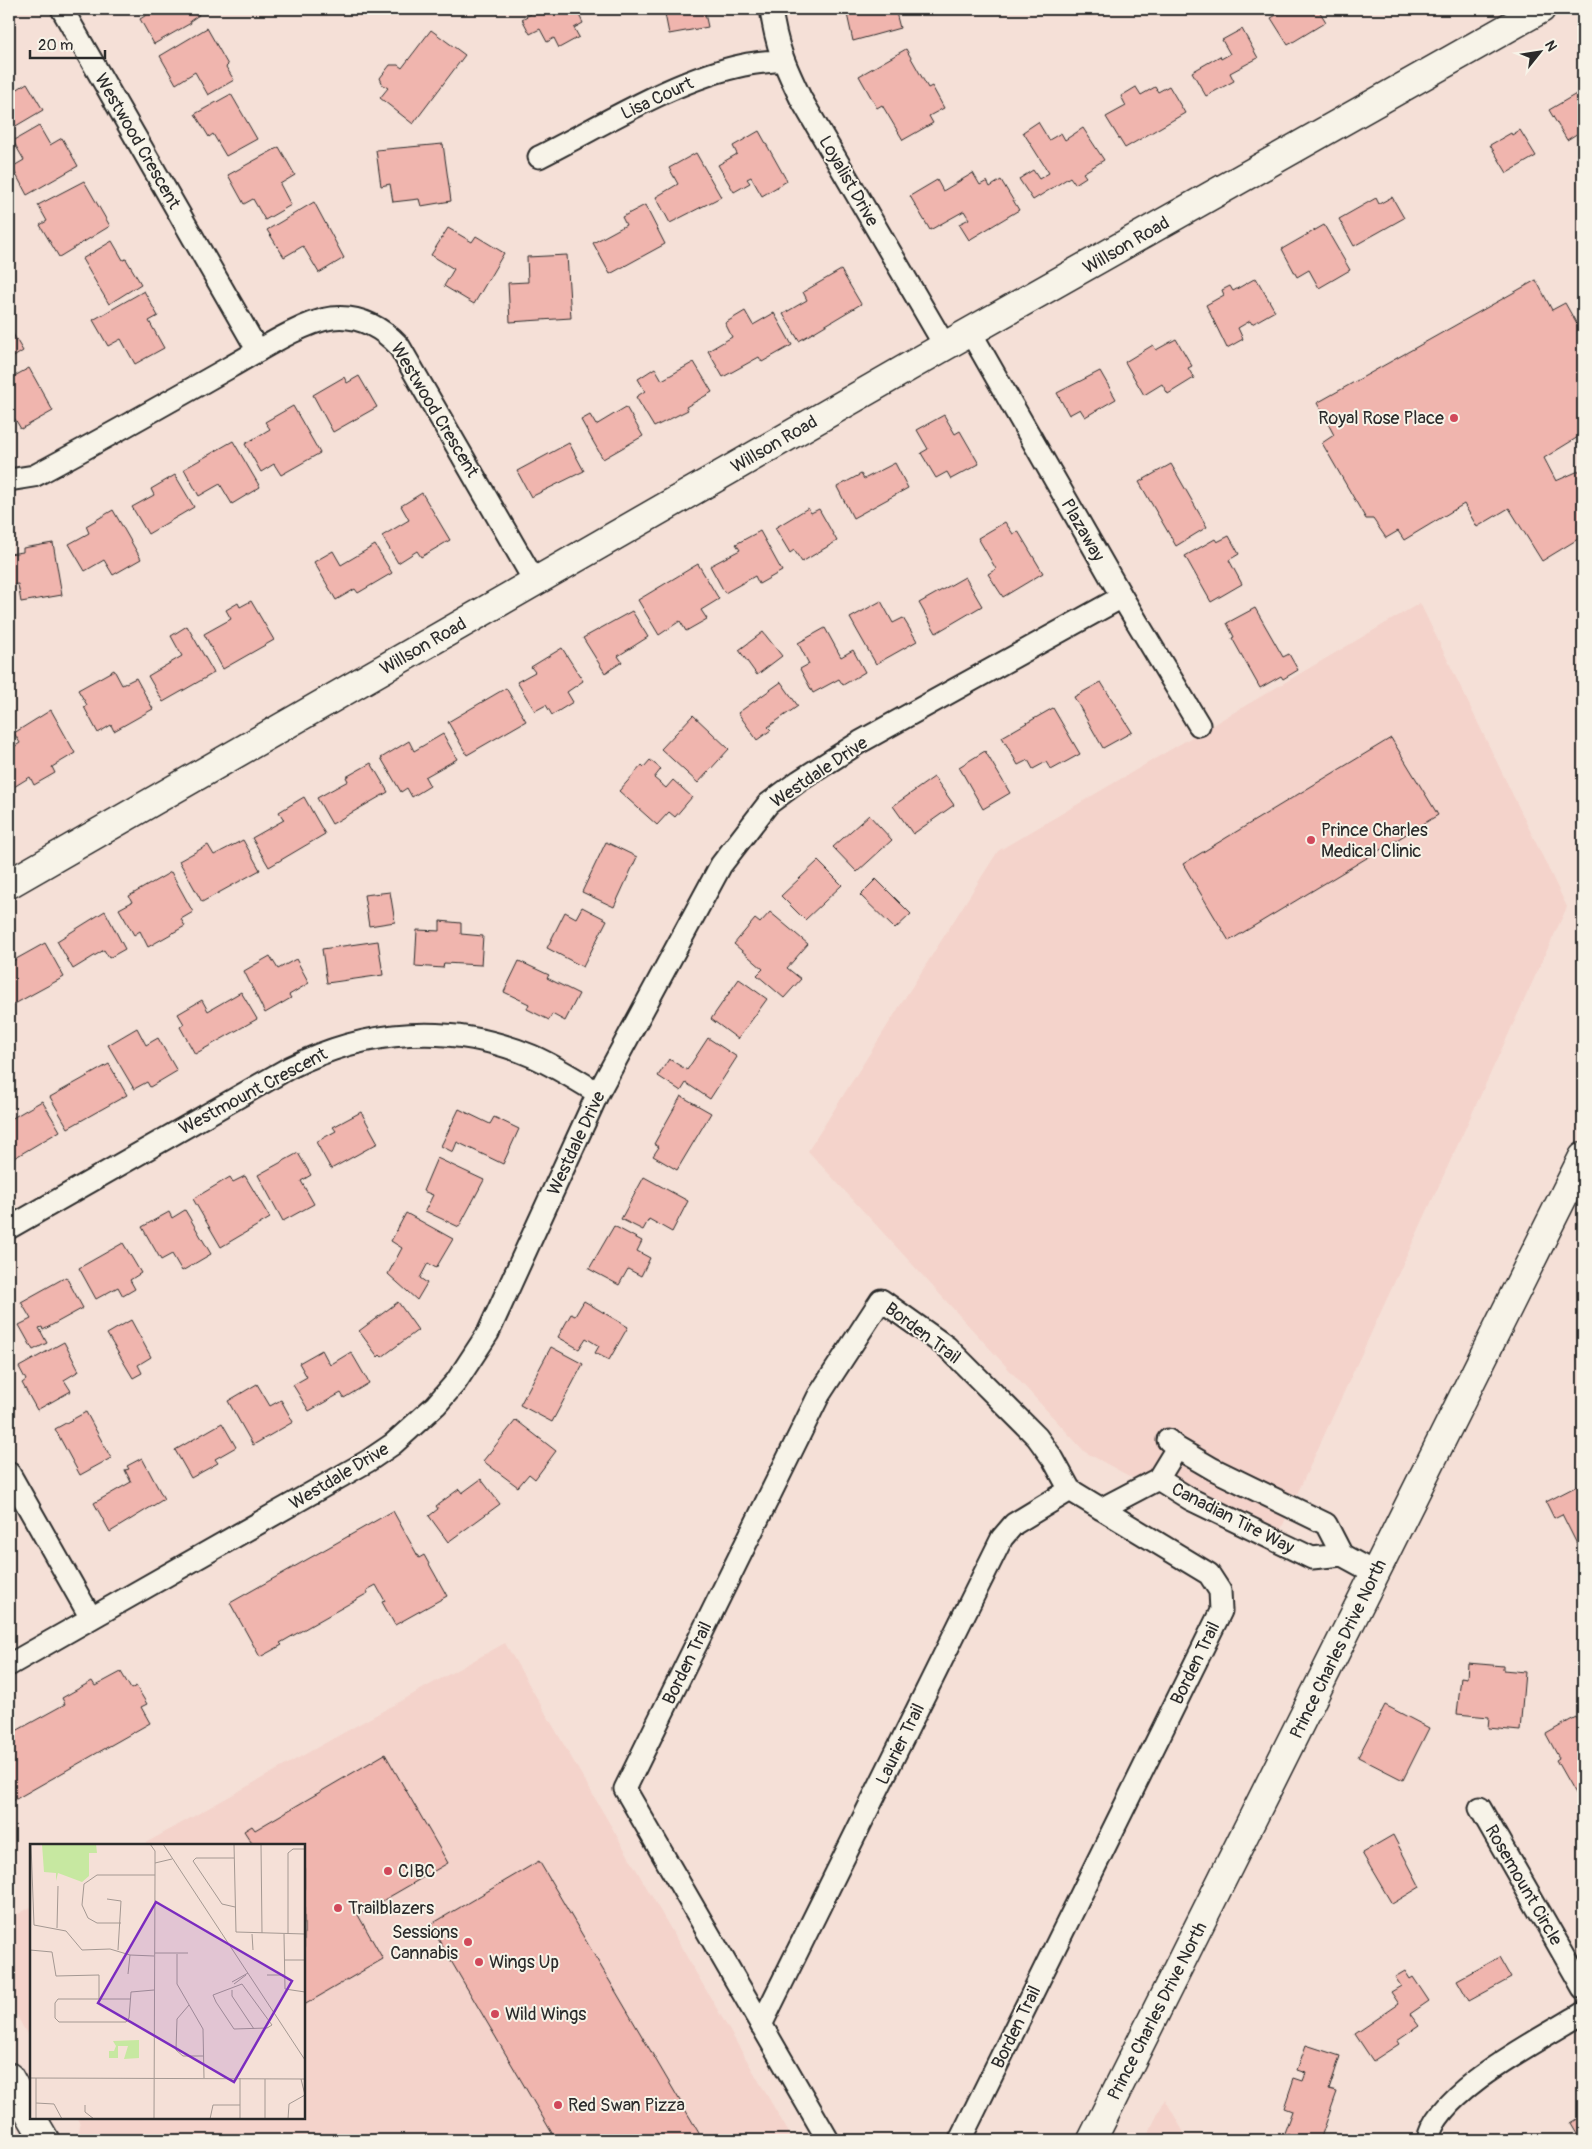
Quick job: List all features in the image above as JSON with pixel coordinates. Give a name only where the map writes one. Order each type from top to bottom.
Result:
[{"type":"street","name":"Westwood Crescent","points":[[62,9],[258,351]]},
{"type":"street","name":"Loyalist Drive","points":[[771,9],[782,60],[801,99],[945,346]]},
{"type":"street","name":"Willson Road","points":[[9,884],[945,346],[1541,9]]},
{"type":"street","name":"Lisa Court","points":[[539,157],[673,89],[744,65],[782,60]]},
{"type":"street","name":"Westwood Crescent","points":[[9,480],[34,476],[258,351],[310,325],[334,318],[352,319],[370,324],[390,337],[406,356],[535,582]]},
{"type":"street","name":"Plazaway","points":[[971,333],[1122,597],[1199,725]]},
{"type":"street","name":"Westdale Drive","points":[[9,1665],[368,1461],[408,1432],[436,1405],[456,1382],[488,1333],[598,1093],[721,865],[768,804],[799,781],[853,746],[1122,597]]},
{"type":"street","name":"Westmount Crescent","points":[[9,1228],[289,1068],[331,1049],[375,1037],[421,1033],[467,1037],[489,1042],[532,1057],[598,1093]]},
{"type":"street","name":"Prince Charles Drive North","points":[[1092,2140],[1583,1157]]},
{"type":"street","name":"Borden Trail","points":[[828,2140],[625,1789],[819,1394],[882,1300],[947,1347],[1037,1436],[1053,1459],[1070,1490],[1209,1574],[1220,1591],[1221,1611],[960,2140]]},
{"type":"street","name":"Canadian Tire Way","points":[[1102,1509],[1158,1479],[1172,1444],[1213,1469],[1326,1524],[1342,1555],[1312,1558],[1190,1499],[1158,1479]]},
{"type":"street","points":[[9,1472],[91,1618]]},
{"type":"street","name":"Laurier Trail","points":[[761,2025],[1002,1538],[1014,1524],[1070,1490]]},
{"type":"street","points":[[1342,1555],[1375,1573]]},
{"type":"street","name":"Rosemount Circle","points":[[1480,1808],[1583,1988]]},
{"type":"street","points":[[1429,2138],[1438,2114],[1454,2097],[1475,2080],[1583,2013]]},
{"type":"street","points":[[9,2077],[30,2114]]},
{"type":"street","points":[[33,2119],[45,2140]]},
{"type":"shaded area","points":[[1420,603],[1567,907],[1270,1553],[1085,1452],[808,1151],[998,851]]},
{"type":"shaded area","points":[[505,1643],[793,2140],[78,2140],[80,2124],[78,2119],[305,2119],[305,1844],[144,1844]]},
{"type":"shaded area","points":[[30,1908],[30,2039],[9,2002],[9,1919]]},
{"type":"shaded area","points":[[1165,2099],[1188,2140],[1145,2140]]},
{"type":"building","points":[[145,9],[196,9],[199,15],[190,21],[191,23],[154,44],[140,19],[148,14]]},
{"type":"building","points":[[529,9],[576,9],[583,23],[574,28],[579,37],[559,48],[554,38],[547,42],[540,29],[530,34],[522,19],[531,14]]},
{"type":"building","points":[[664,9],[704,9],[708,27],[669,34]]},
{"type":"building","points":[[839,9],[895,9],[900,28],[853,41],[847,14],[841,16]]},
{"type":"building","points":[[1287,9],[1318,9],[1326,22],[1288,45],[1271,18]]},
{"type":"building","points":[[207,28],[228,65],[226,67],[234,80],[208,95],[195,72],[176,84],[160,56]]},
{"type":"building","points":[[1242,29],[1258,58],[1230,73],[1234,81],[1206,96],[1192,72],[1220,56],[1221,59],[1230,54],[1222,40]]},
{"type":"building","points":[[431,30],[465,55],[413,124],[380,98],[388,88],[383,85],[380,78],[390,65],[398,65],[402,68]]},
{"type":"building","points":[[906,49],[928,88],[932,86],[944,108],[929,116],[933,123],[903,140],[882,105],[877,108],[859,76]]},
{"type":"building","points":[[27,83],[43,110],[9,130],[9,92],[10,94]]},
{"type":"building","points":[[1169,86],[1185,113],[1125,148],[1106,117],[1126,106],[1121,96],[1136,87],[1141,95],[1155,87],[1158,92]]},
{"type":"building","points":[[1583,90],[1583,130],[1567,140],[1549,110]]},
{"type":"building","points":[[231,94],[257,139],[226,156],[213,134],[209,137],[195,114]]},
{"type":"building","points":[[1038,122],[1049,140],[1061,133],[1065,140],[1083,128],[1104,160],[1083,173],[1086,177],[1075,184],[1070,177],[1033,200],[1019,179],[1033,170],[1039,179],[1049,173],[1023,132]]},
{"type":"building","points":[[39,126],[50,145],[62,138],[78,166],[27,195],[12,167],[24,160],[13,141]]},
{"type":"building","points":[[1520,130],[1536,156],[1507,173],[1490,145]]},
{"type":"building","points":[[759,131],[787,181],[762,196],[751,177],[747,179],[750,183],[734,192],[718,165],[737,154],[733,146]]},
{"type":"building","points":[[443,144],[451,201],[421,206],[419,199],[393,202],[390,184],[381,186],[376,150]]},
{"type":"building","points":[[279,147],[295,175],[280,184],[291,205],[265,220],[253,199],[244,204],[228,175]]},
{"type":"building","points":[[696,153],[721,197],[670,223],[656,197],[678,184],[669,168]]},
{"type":"building","points":[[973,173],[980,185],[987,181],[990,187],[1001,180],[1019,210],[969,240],[959,224],[969,219],[964,211],[930,230],[910,196],[937,180],[943,191]]},
{"type":"building","points":[[84,181],[110,226],[59,257],[40,225],[47,221],[38,205]]},
{"type":"building","points":[[1392,197],[1404,218],[1354,246],[1339,219],[1376,198],[1379,204]]},
{"type":"building","points":[[314,202],[344,258],[319,273],[303,246],[284,257],[267,230]]},
{"type":"building","points":[[645,205],[665,244],[610,274],[593,243],[626,225],[622,217]]},
{"type":"building","points":[[1324,225],[1350,270],[1319,288],[1309,270],[1297,277],[1282,249]]},
{"type":"building","points":[[448,228],[472,242],[476,236],[504,253],[474,304],[444,286],[454,269],[431,255]]},
{"type":"building","points":[[112,241],[123,260],[126,259],[141,284],[109,304],[82,259]]},
{"type":"building","points":[[567,255],[571,318],[510,322],[508,283],[528,282],[527,257]]},
{"type":"building","points":[[841,270],[861,304],[799,341],[783,314],[807,300],[803,292]]},
{"type":"building","points":[[1256,278],[1275,311],[1252,324],[1250,321],[1238,328],[1243,339],[1227,348],[1206,305],[1224,295],[1222,290],[1230,286],[1233,291]]},
{"type":"building","name":"Royal Rose Place","points":[[1536,280],[1552,310],[1565,303],[1583,335],[1583,434],[1544,458],[1556,481],[1581,470],[1583,474],[1583,536],[1542,561],[1509,508],[1477,527],[1464,504],[1404,540],[1398,531],[1386,538],[1373,519],[1366,519],[1322,443],[1334,435],[1317,403]]},
{"type":"building","points":[[144,291],[158,316],[149,321],[164,348],[135,364],[121,339],[108,346],[93,320]]},
{"type":"building","points":[[745,311],[753,325],[774,313],[792,345],[762,362],[759,357],[723,377],[708,351],[732,337],[725,323]]},
{"type":"building","points":[[9,327],[23,351],[9,360]]},
{"type":"building","points":[[1176,339],[1192,366],[1188,368],[1194,378],[1168,394],[1162,384],[1144,395],[1125,362],[1153,345],[1156,350]]},
{"type":"building","points":[[694,362],[712,392],[686,407],[688,410],[654,427],[636,397],[645,391],[638,379],[655,368],[662,380]]},
{"type":"building","points":[[29,368],[53,411],[21,429],[15,419],[11,421],[9,417],[9,379]]},
{"type":"building","points":[[1100,371],[1116,399],[1085,417],[1080,409],[1069,415],[1057,393]]},
{"type":"building","points":[[359,376],[377,407],[333,432],[313,395],[344,377],[347,383]]},
{"type":"building","points":[[293,406],[320,453],[281,475],[274,464],[261,472],[245,444],[270,429],[265,422]]},
{"type":"building","points":[[626,407],[643,436],[603,459],[581,420],[590,415],[596,425]]},
{"type":"building","points":[[944,415],[955,434],[960,431],[979,464],[951,479],[947,472],[936,478],[921,453],[928,449],[917,430]]},
{"type":"building","points":[[233,441],[260,487],[232,504],[220,484],[199,496],[184,469]]},
{"type":"building","points":[[569,443],[584,471],[531,497],[517,471]]},
{"type":"building","points":[[895,463],[908,488],[853,518],[837,487],[861,474],[864,479]]},
{"type":"building","points":[[1171,464],[1207,527],[1176,546],[1139,482]]},
{"type":"building","points":[[175,475],[194,507],[148,534],[132,507],[154,495],[151,489]]},
{"type":"building","points":[[422,493],[450,540],[421,557],[417,551],[398,563],[382,536],[409,520],[401,506]]},
{"type":"building","points":[[808,508],[811,513],[819,509],[837,541],[802,562],[794,550],[790,553],[775,528]]},
{"type":"building","points":[[113,510],[141,559],[113,575],[104,560],[85,571],[69,544],[89,533],[86,526]]},
{"type":"building","points":[[1005,522],[1013,534],[1018,531],[1043,573],[1003,597],[988,574],[996,569],[978,538]]},
{"type":"building","points":[[760,531],[782,571],[759,584],[755,576],[725,593],[710,566],[740,550],[736,544]]},
{"type":"building","points":[[1229,536],[1239,554],[1229,560],[1242,584],[1211,602],[1185,556],[1215,539],[1217,542]]},
{"type":"building","points":[[53,543],[62,595],[21,602],[18,584],[9,585],[9,554],[23,552],[23,548]]},
{"type":"building","points":[[375,545],[392,573],[358,593],[355,589],[336,600],[314,562],[333,551],[341,565]]},
{"type":"building","points":[[698,564],[719,599],[701,610],[707,619],[686,631],[680,621],[659,635],[638,600]]},
{"type":"building","points":[[965,577],[982,606],[936,633],[919,603]]},
{"type":"building","points":[[251,601],[274,640],[223,669],[204,634],[231,619],[226,610],[238,603],[240,607]]},
{"type":"building","points":[[881,601],[893,623],[903,618],[917,641],[876,664],[850,618]]},
{"type":"building","points":[[1255,608],[1283,657],[1289,654],[1298,670],[1283,679],[1281,676],[1260,688],[1232,638],[1234,637],[1227,623]]},
{"type":"building","points":[[632,611],[648,637],[618,656],[622,662],[605,673],[583,638]]},
{"type":"building","points":[[187,626],[214,673],[163,702],[148,676],[182,656],[171,636]]},
{"type":"building","points":[[825,628],[841,657],[853,650],[865,672],[843,685],[839,679],[813,693],[800,669],[809,664],[798,643]]},
{"type":"building","points":[[763,632],[782,656],[757,675],[739,650]]},
{"type":"building","points":[[562,648],[583,681],[567,692],[573,702],[552,715],[546,705],[535,711],[517,682],[535,672],[531,667]]},
{"type":"building","points":[[114,670],[122,685],[136,678],[153,709],[114,731],[111,725],[98,733],[84,707],[87,705],[78,690]]},
{"type":"building","points":[[781,682],[798,706],[768,727],[771,730],[757,740],[738,713]]},
{"type":"building","points":[[1101,682],[1132,732],[1103,748],[1074,697]]},
{"type":"building","points":[[506,688],[526,721],[467,755],[448,722]]},
{"type":"building","points":[[1053,708],[1080,754],[1051,770],[1046,762],[1033,769],[1028,760],[1018,765],[1002,737]]},
{"type":"building","points":[[51,710],[75,753],[52,767],[55,773],[34,785],[30,777],[9,790],[9,750],[20,743],[14,733]]},
{"type":"building","points":[[693,715],[729,749],[698,783],[661,749]]},
{"type":"building","points":[[443,734],[457,759],[425,777],[430,786],[412,797],[407,788],[401,792],[381,758],[409,741],[414,751]]},
{"type":"building","name":"Prince Charles Medical Clinic","points":[[1391,738],[1438,815],[1229,941],[1183,864]]},
{"type":"building","points":[[985,751],[1010,793],[983,809],[959,767]]},
{"type":"building","points":[[650,760],[661,769],[654,778],[666,788],[673,780],[692,797],[675,817],[669,812],[657,825],[619,791],[642,765],[644,767]]},
{"type":"building","points":[[371,763],[388,792],[332,824],[317,798],[348,781],[346,777]]},
{"type":"building","points":[[934,777],[954,805],[913,834],[893,806]]},
{"type":"building","points":[[304,797],[325,834],[269,867],[252,838],[284,820],[279,812]]},
{"type":"building","points":[[869,815],[892,840],[857,872],[833,847]]},
{"type":"building","points":[[243,840],[260,870],[202,902],[179,861],[208,845],[214,855]]},
{"type":"building","points":[[606,842],[637,857],[614,907],[582,892]]},
{"type":"building","points":[[818,861],[842,885],[805,920],[781,896]]},
{"type":"building","points":[[171,872],[193,912],[181,919],[185,926],[148,947],[140,931],[134,935],[119,909],[132,902],[129,896]]},
{"type":"building","points":[[876,879],[911,914],[895,929],[860,895]]},
{"type":"building","points":[[390,892],[395,922],[369,926],[364,895]]},
{"type":"building","points":[[582,907],[607,920],[583,967],[547,948],[565,912],[576,918]]},
{"type":"building","points":[[105,911],[125,949],[109,958],[104,950],[73,969],[57,941]]},
{"type":"building","points":[[770,912],[808,944],[787,968],[801,979],[784,998],[757,975],[763,969],[734,944],[755,919],[760,923]]},
{"type":"building","points":[[440,921],[461,923],[461,934],[483,936],[481,965],[444,963],[443,968],[415,966],[417,930],[440,931]]},
{"type":"building","points":[[378,941],[383,975],[327,983],[322,949]]},
{"type":"building","points":[[45,943],[64,977],[9,1007],[9,963]]},
{"type":"building","points":[[270,956],[278,969],[296,959],[309,983],[289,995],[291,998],[265,1013],[244,971]]},
{"type":"building","points":[[519,961],[549,975],[547,978],[579,994],[565,1021],[552,1014],[549,1020],[527,1009],[529,1004],[504,992]]},
{"type":"building","points":[[739,979],[767,999],[738,1039],[711,1019]]},
{"type":"building","points":[[241,992],[257,1019],[195,1054],[180,1027],[184,1024],[178,1014],[202,1000],[208,1011]]},
{"type":"building","points":[[137,1028],[146,1045],[158,1038],[177,1071],[150,1087],[147,1082],[134,1089],[108,1045]]},
{"type":"building","points":[[708,1038],[737,1057],[710,1099],[686,1083],[681,1091],[658,1076],[669,1059],[687,1070]]},
{"type":"building","points":[[109,1064],[127,1095],[68,1128],[50,1097]]},
{"type":"building","points":[[681,1096],[711,1113],[677,1170],[653,1156],[659,1147],[654,1144]]},
{"type":"building","points":[[42,1101],[60,1131],[9,1161],[9,1120]]},
{"type":"building","points":[[459,1109],[490,1124],[494,1117],[519,1129],[503,1164],[457,1142],[453,1152],[441,1146]]},
{"type":"building","points":[[361,1112],[378,1143],[331,1169],[316,1142],[336,1131],[333,1127]]},
{"type":"building","points":[[298,1153],[311,1175],[301,1181],[314,1204],[283,1221],[258,1175]]},
{"type":"building","points":[[437,1158],[484,1180],[459,1227],[425,1211],[433,1195],[423,1191]]},
{"type":"building","points":[[245,1176],[270,1218],[221,1247],[193,1199],[230,1177],[233,1182]]},
{"type":"building","points":[[644,1177],[688,1201],[672,1232],[649,1219],[643,1230],[621,1219]]},
{"type":"building","points":[[185,1210],[211,1254],[182,1271],[172,1254],[161,1260],[142,1227],[169,1212],[172,1218]]},
{"type":"building","points":[[406,1213],[453,1239],[436,1268],[428,1263],[420,1278],[427,1283],[417,1300],[388,1274],[402,1248],[391,1241]]},
{"type":"building","points":[[614,1226],[642,1241],[637,1251],[650,1258],[641,1276],[628,1269],[619,1285],[589,1269]]},
{"type":"building","points":[[123,1243],[141,1273],[130,1280],[135,1289],[123,1296],[118,1287],[96,1299],[79,1268]]},
{"type":"building","points":[[66,1277],[83,1308],[43,1330],[42,1327],[39,1328],[47,1343],[33,1350],[19,1325],[31,1319],[21,1302]]},
{"type":"building","points":[[584,1301],[628,1327],[609,1360],[595,1353],[599,1346],[586,1338],[579,1349],[558,1337],[571,1314],[575,1316]]},
{"type":"building","points":[[398,1302],[418,1330],[382,1357],[380,1355],[378,1357],[359,1331]]},
{"type":"building","points":[[131,1320],[151,1357],[138,1365],[142,1373],[133,1378],[107,1334]]},
{"type":"building","points":[[64,1342],[79,1371],[64,1380],[71,1391],[37,1410],[22,1383],[26,1380],[19,1367]]},
{"type":"building","points":[[551,1347],[583,1364],[552,1422],[520,1405]]},
{"type":"building","points":[[322,1350],[330,1365],[351,1352],[369,1383],[344,1398],[341,1393],[309,1411],[293,1385],[307,1377],[299,1363]]},
{"type":"building","points":[[257,1384],[270,1406],[281,1400],[293,1422],[253,1445],[228,1401]]},
{"type":"building","points":[[86,1412],[111,1458],[80,1475],[55,1429]]},
{"type":"building","points":[[516,1420],[556,1451],[535,1479],[529,1474],[518,1487],[483,1461]]},
{"type":"building","points":[[222,1423],[236,1447],[215,1459],[218,1463],[191,1478],[175,1450]]},
{"type":"building","points":[[142,1458],[164,1499],[110,1532],[94,1503],[131,1482],[125,1470],[129,1469],[127,1466]]},
{"type":"building","points":[[481,1479],[500,1504],[448,1542],[429,1516],[438,1509],[436,1506],[459,1489],[462,1493]]},
{"type":"building","points":[[1583,1483],[1583,1556],[1562,1514],[1554,1518],[1546,1502]]},
{"type":"building","points":[[393,1511],[419,1558],[424,1555],[447,1596],[395,1625],[382,1602],[385,1601],[376,1585],[367,1590],[368,1593],[280,1643],[282,1645],[260,1657],[230,1603]]},
{"type":"building","points":[[1468,1663],[1503,1666],[1503,1670],[1525,1672],[1520,1731],[1488,1728],[1489,1717],[1457,1714],[1461,1677],[1467,1678]]},
{"type":"building","points":[[121,1672],[131,1689],[136,1686],[147,1704],[141,1707],[150,1723],[9,1803],[9,1730],[14,1727],[16,1731],[65,1704],[62,1698],[92,1681],[95,1686]]},
{"type":"building","points":[[1385,1705],[1429,1728],[1403,1780],[1358,1757]]},
{"type":"building","points":[[1576,1717],[1583,1729],[1583,1793],[1577,1797],[1556,1760],[1559,1758],[1546,1734]]},
{"type":"building","points":[[385,1754],[448,1863],[358,1915],[383,1959],[305,2004],[305,1844],[252,1844],[244,1831],[252,1826],[255,1830]]},
{"type":"building","points":[[1393,1835],[1420,1887],[1392,1904],[1362,1853]]},
{"type":"building","points":[[539,1861],[703,2140],[556,2140],[430,1925]]},
{"type":"building","points":[[1499,1957],[1511,1978],[1469,2001],[1457,1980]]},
{"type":"building","points":[[1405,1971],[1410,1979],[1413,1977],[1429,2001],[1410,2014],[1419,2026],[1397,2041],[1399,2044],[1373,2061],[1355,2034],[1399,2004],[1391,1992],[1401,1986],[1395,1977]]},
{"type":"building","points":[[1306,2045],[1340,2056],[1329,2090],[1337,2092],[1320,2140],[1305,2140],[1284,2133],[1292,2111],[1284,2108],[1294,2078],[1303,2081],[1306,2073],[1297,2070]]},
{"type":"building","points":[[1583,2115],[1583,2140],[1580,2140],[1570,2123]]},
{"type":"place","name":"Royal Rose Place","points":[[1454,418]]},
{"type":"place","name":"Prince Charles Medical Clinic","points":[[1311,840]]},
{"type":"place","name":"CIBC","points":[[388,1871]]},
{"type":"place","name":"Trailblazers","points":[[338,1908]]},
{"type":"place","name":"Sessions Cannabis","points":[[468,1942]]},
{"type":"place","name":"Wings Up","points":[[479,1962]]},
{"type":"place","name":"Wild Wings","points":[[495,2014]]},
{"type":"place","name":"Red Swan Pizza","points":[[558,2105]]}]
